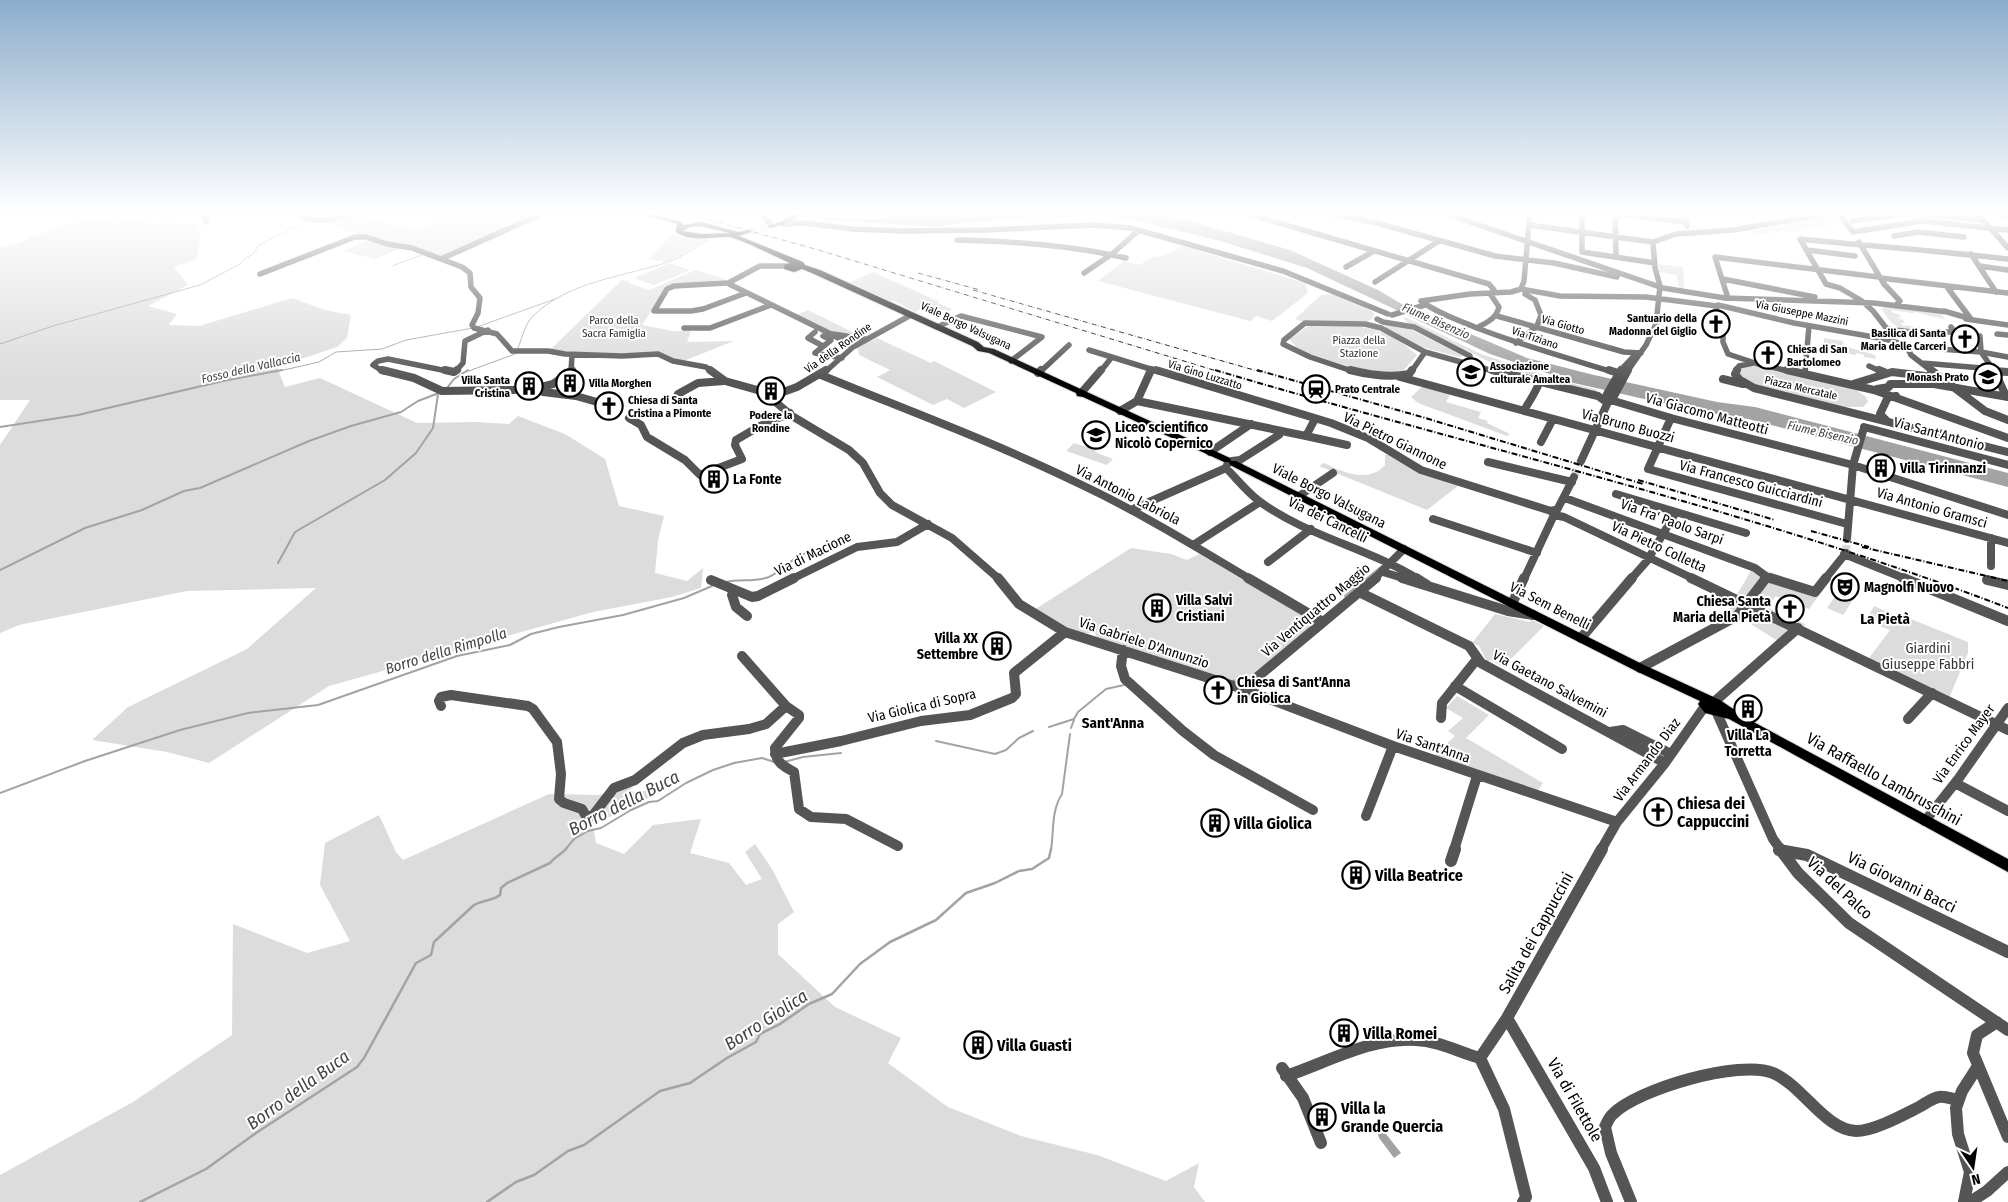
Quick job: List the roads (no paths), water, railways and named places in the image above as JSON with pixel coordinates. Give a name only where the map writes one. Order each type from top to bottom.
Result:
[{"type":"main road","name":"Viale Borgo Valsugana","points":[[802,268],[814,271],[975,344],[981,349],[1012,361],[1210,452],[1215,458],[1299,496],[1404,549]]},
{"type":"main road","name":"Via Sem Benelli","points":[[1404,549],[1683,690],[1711,710]]},
{"type":"main road","name":"Via Raffaello Lambruschini","points":[[1711,710],[1743,722],[2008,865]]},
{"type":"street","points":[[260,274],[275,268]]},
{"type":"street","points":[[464,268],[470,273],[468,288],[480,298],[478,313],[472,323],[473,327],[497,334],[504,343],[517,352],[548,351],[572,355],[622,356],[658,354],[673,361],[708,367],[716,376],[725,381],[775,395]]},
{"type":"street","points":[[746,293],[703,309],[691,311],[654,311],[668,288],[682,285],[728,283],[756,268]]},
{"type":"street","points":[[1084,273],[1091,268]]},
{"type":"street","points":[[1273,268],[1369,305],[1394,317]]},
{"type":"street","points":[[1375,282],[1398,268]]},
{"type":"street","points":[[1434,268],[1489,284],[1494,290],[1491,294],[1500,307],[1497,316],[1478,328]]},
{"type":"street","points":[[1516,343],[1542,321],[1543,315],[1537,302],[1525,292],[1525,268]]},
{"type":"street","points":[[1578,268],[1628,279],[1636,278]]},
{"type":"street","points":[[1604,268],[1660,286],[1710,296],[1916,305],[2008,326]]},
{"type":"street","points":[[1619,376],[1641,353],[1650,339],[1656,324],[1660,286],[1655,268]]},
{"type":"street","points":[[1719,268],[1727,295],[1725,298]]},
{"type":"street","points":[[1802,268],[2008,293]]},
{"type":"street","points":[[1875,268],[1900,301],[1897,304]]},
{"type":"street","points":[[1981,269],[2008,270]]},
{"type":"street","points":[[1981,269],[2008,276]]},
{"type":"street","points":[[1981,269],[1996,292]]},
{"type":"street","points":[[1819,270],[1827,285],[1842,289],[1864,302],[1876,313],[1887,329],[1885,339]]},
{"type":"street","points":[[1605,274],[1613,271]]},
{"type":"street","points":[[1723,279],[1834,302]]},
{"type":"street","points":[[728,283],[831,334],[853,347]]},
{"type":"street","points":[[1947,287],[1970,317]]},
{"type":"street","points":[[1658,298],[1670,292],[1682,291]]},
{"type":"street","name":"Via Giuseppe Mazzini","points":[[1394,317],[1422,304],[1470,294],[1525,292],[1560,296],[1658,298],[1717,305],[1809,326],[1885,339],[1912,347]]},
{"type":"street","points":[[1669,294],[1677,300]]},
{"type":"street","points":[[1710,296],[1714,298],[1717,305]]},
{"type":"street","points":[[1874,303],[1879,310],[1876,313]]},
{"type":"street","points":[[1422,304],[1449,316]]},
{"type":"street","points":[[1889,304],[1970,317]]},
{"type":"street","points":[[684,328],[710,328],[772,305]]},
{"type":"street","points":[[1369,305],[1384,326],[1425,352],[1409,374],[1400,377],[1341,368],[1315,360],[1284,344],[1284,340],[1305,323],[1384,326],[1394,317]]},
{"type":"street","name":"Piazza Mercatale","points":[[1717,305],[1716,310],[1724,322],[1723,342],[1728,354],[1874,389],[2008,438]]},
{"type":"street","points":[[1940,312],[1948,312]]},
{"type":"street","name":"Via della Rondine","points":[[775,395],[821,375],[865,339],[911,315]]},
{"type":"street","points":[[937,327],[961,316],[1042,337],[1012,361]]},
{"type":"street","name":"Via Tiziano","points":[[1449,316],[1516,343],[1619,376]]},
{"type":"street","name":"Via Giotto","points":[[1497,316],[1624,352],[1641,353]]},
{"type":"street","points":[[1365,324],[1378,317],[1394,317]]},
{"type":"street","name":"Via Giacomo Matteotti","points":[[1394,317],[1470,356],[1471,363]]},
{"type":"street","points":[[790,320],[831,340],[815,353],[842,358]]},
{"type":"street","points":[[1804,371],[1809,326]]},
{"type":"street","points":[[1874,389],[1889,387],[1890,384],[1898,383],[1953,386],[2007,396],[2004,384],[1981,348],[1980,336],[1953,330],[1946,332],[1942,336],[1887,329]]},
{"type":"street","points":[[488,330],[465,341],[466,353],[462,367],[454,372],[388,359],[378,361],[373,365],[385,372],[414,378],[442,391],[492,390],[541,387],[553,384],[572,371],[572,355]]},
{"type":"street","points":[[831,334],[865,339]]},
{"type":"street","points":[[1997,334],[2008,335]]},
{"type":"street","points":[[1038,373],[1068,345]]},
{"type":"street","points":[[2008,357],[1981,348],[1912,347],[1908,349],[1908,352],[1985,411],[2008,420]]},
{"type":"street","name":"Via Gino Luzzatto","points":[[1088,350],[1315,419]]},
{"type":"street","name":"Via Giacomo Matteotti","points":[[1425,352],[1539,383],[1598,396],[1602,400],[1611,397],[1672,418],[1823,457],[1855,458],[2008,515]]},
{"type":"street","name":"Via Giotto","points":[[1624,352],[1630,358]]},
{"type":"street","points":[[1581,461],[1619,376],[1630,358],[1641,353]]},
{"type":"street","points":[[1082,393],[1112,357]]},
{"type":"street","name":"Piazza Mercatale","points":[[1760,363],[1736,368],[1735,374],[1748,385],[1762,391],[1886,420],[2008,452]]},
{"type":"street","points":[[1922,363],[2008,372]]},
{"type":"street","points":[[1869,366],[1886,373]]},
{"type":"street","points":[[1120,411],[1137,401],[1152,369]]},
{"type":"street","points":[[1853,384],[1886,373],[1899,372],[1942,378]]},
{"type":"street","points":[[821,375],[910,412]]},
{"type":"street","name":"Via Bruno Buozzi","points":[[1400,377],[1849,498]]},
{"type":"street","points":[[1723,379],[1748,385]]},
{"type":"street","points":[[678,394],[698,383],[725,381]]},
{"type":"street","points":[[1524,411],[1531,398],[1535,395],[1539,383]]},
{"type":"street","points":[[541,387],[543,392],[576,396],[597,402]]},
{"type":"street","points":[[492,390],[492,399]]},
{"type":"street","name":"Via Gabriele D'Annunzio","points":[[775,395],[772,397],[774,401],[807,425],[836,441],[859,459],[884,497],[901,511],[928,524],[960,544],[1002,581],[1015,600],[1041,619],[1065,632],[1243,689]]},
{"type":"street","points":[[1886,420],[1880,414],[1888,396],[1896,396]]},
{"type":"street","points":[[1137,401],[1347,445]]},
{"type":"street","name":"Via Antonio Labriola","points":[[910,412],[1085,486],[1193,545],[1323,622]]},
{"type":"street","points":[[634,413],[628,418],[641,425],[647,437],[685,460],[700,476],[740,461],[742,456],[735,445],[736,440],[760,426],[790,413]]},
{"type":"street","points":[[1847,539],[1849,498],[1855,458],[1868,416]]},
{"type":"street","points":[[1648,469],[1672,418]]},
{"type":"street","points":[[1306,436],[1315,419]]},
{"type":"street","name":"Via Pietro Giannone","points":[[1315,419],[1368,438],[1421,470],[1556,513]]},
{"type":"street","points":[[1541,442],[1554,419]]},
{"type":"street","points":[[1210,452],[1251,424]]},
{"type":"street","name":"Via Sant'Antonio","points":[[1864,429],[2008,465]]},
{"type":"street","points":[[1131,510],[1240,460],[1279,435]]},
{"type":"street","points":[[1488,462],[1573,479],[1537,553],[1508,602],[1492,606]]},
{"type":"street","name":"Via dei Cancelli","points":[[1231,464],[1260,502],[1311,529],[1389,564],[1427,585]]},
{"type":"street","name":"Via Francesco Guicciardini","points":[[1648,469],[1847,524]]},
{"type":"street","points":[[1299,496],[1333,473]]},
{"type":"street","points":[[1616,494],[1746,534]]},
{"type":"street","name":"Via Fra' Paolo Sarpi","points":[[1565,498],[1665,533],[1756,568],[1767,577],[1815,592],[1845,554],[2008,621]]},
{"type":"street","name":"Via Antonio Gramsci","points":[[1849,498],[2008,543]]},
{"type":"street","points":[[1193,545],[1260,502]]},
{"type":"street","points":[[1581,638],[1648,558],[1665,533],[1676,512]]},
{"type":"street","name":"Via Pietro Colletta","points":[[1556,513],[2008,730]]},
{"type":"street","points":[[1433,519],[1537,553]]},
{"type":"street","name":"Via di Macione","points":[[714,583],[725,585],[751,597],[758,596],[857,547],[896,542],[928,524]]},
{"type":"street","points":[[1268,562],[1311,529]]},
{"type":"street","points":[[1990,538],[1991,566]]},
{"type":"street","name":"Via Ventiquattro Maggio","points":[[1243,689],[1383,572],[1404,549]]},
{"type":"street","name":"Via dei Cancelli","points":[[1383,572],[1492,606],[1536,616]]},
{"type":"street","points":[[1640,668],[1736,616],[1767,577]]},
{"type":"street","points":[[1987,580],[2008,585]]},
{"type":"street","points":[[734,590],[732,595],[736,607],[747,616]]},
{"type":"street","name":"Via Gaetano Salvemini","points":[[1359,592],[1469,646],[1477,659],[1610,732],[1668,759]]},
{"type":"street","points":[[1711,710],[1798,628]]},
{"type":"street","name":"Via Giolica di Sopra","points":[[779,755],[921,721],[970,715],[1012,698],[1016,694],[1014,673],[1065,632]]},
{"type":"street","points":[[1123,650],[1120,666],[1125,679],[1195,741],[1254,779],[1313,810]]},
{"type":"street","points":[[742,656],[786,706],[799,715],[779,755],[794,772],[799,809],[811,817],[846,819],[898,846]]},
{"type":"street","name":"Via Gaetano Salvemini","points":[[1441,718],[1442,703],[1477,659]]},
{"type":"street","points":[[1455,686],[1562,749]]},
{"type":"street","name":"Via Sant'Anna","points":[[1243,689],[1477,776],[1617,822]]},
{"type":"street","points":[[1908,719],[1932,693]]},
{"type":"street","points":[[441,706],[439,701],[441,697],[451,695],[528,706],[533,709],[557,742],[560,774],[559,799],[564,803],[582,809],[586,818],[594,814],[614,788],[622,787],[636,780],[652,766],[694,738],[768,724],[786,706]]},
{"type":"street","name":"Via Enrico Mayer","points":[[1925,821],[1955,783],[2008,708]]},
{"type":"street","name":"Via Armando Diaz","points":[[1617,822],[1711,710]]},
{"type":"street","name":"Via del Palco","points":[[1711,710],[1779,850],[1798,873],[1849,923],[2008,1030]]},
{"type":"street","points":[[1366,816],[1393,746]]},
{"type":"street","points":[[1451,861],[1477,776]]},
{"type":"street","points":[[1955,783],[2008,811]]},
{"type":"street","name":"Salita dei Cappuccini","points":[[1480,1058],[1507,1018],[1617,822]]},
{"type":"street","name":"Via Giovanni Bacci","points":[[1779,850],[1807,855],[2008,952]]},
{"type":"street","name":"Via di Filettole","points":[[1507,1018],[1594,1168],[1607,1202]]},
{"type":"street","points":[[1997,1022],[1977,1035],[1974,1053],[2008,1137]]},
{"type":"street","points":[[1320,1143],[1303,1098],[1284,1072],[1317,1066],[1377,1043],[1417,1040],[1480,1058],[1504,1109],[1526,1197],[1523,1202]]},
{"type":"street","points":[[1964,1202],[1970,1181],[1969,1168],[1957,1129],[1958,1100],[1978,1066]]},
{"type":"street","points":[[1631,1202],[1606,1138],[1605,1126],[1610,1116],[1626,1104],[1684,1080],[1736,1070],[1758,1069],[1774,1072],[1800,1091],[1839,1128],[1856,1131],[1890,1120],[1938,1097],[1958,1100]]},
{"type":"street","points":[[1970,1202],[1988,1191],[2008,1172]]},
{"type":"water","name":"Fiume Bisenzio","points":[[1307,268],[1330,268],[1378,290],[1407,307],[1527,358],[1717,402],[1755,407],[2008,473],[2008,487],[1748,419],[1697,411],[1565,381],[1559,377],[1490,354]]},
{"type":"water","points":[[1381,1132],[1386,1134],[1401,1153],[1394,1158],[1379,1138],[1378,1134]]},
{"type":"waterway","points":[[0,344],[53,326],[200,285],[232,268]]},
{"type":"waterway","points":[[466,372],[515,354],[530,320],[547,304],[580,287],[647,268]]},
{"type":"waterway","name":"Fosso della Vallaccia","points":[[477,327],[555,299]]},
{"type":"waterway","name":"Fosso della Vallaccia","points":[[275,372],[319,362],[336,352],[382,349],[406,340],[473,328]]},
{"type":"waterway","name":"Fosso della Vallaccia","points":[[0,427],[78,415],[223,381],[282,370]]},
{"type":"waterway","points":[[447,388],[454,379],[468,370]]},
{"type":"waterway","points":[[0,570],[85,528],[142,510],[184,491],[200,488],[309,441],[351,426],[401,412],[418,401],[439,393]]},
{"type":"waterway","points":[[278,563],[295,532],[385,480],[416,453],[433,428],[438,394]]},
{"type":"waterway","name":"Borro della Rimpolla","points":[[726,582],[769,577],[794,559],[813,550],[839,542]]},
{"type":"waterway","name":"Borro della Buca","points":[[1345,596],[1382,566]]},
{"type":"waterway","name":"Borro della Rimpolla","points":[[0,793],[85,761],[180,730],[248,713],[318,705],[457,656],[510,645],[531,634],[559,627],[623,615],[684,598],[712,586]]},
{"type":"waterway","name":"Borro della Buca","points":[[1232,681],[1248,679]]},
{"type":"waterway","name":"Borro della Buca","points":[[1049,727],[1074,719],[1078,712],[1106,689],[1124,685]]},
{"type":"waterway","name":"Borro Giolica","points":[[1071,728],[1074,720]]},
{"type":"waterway","name":"Borro della Buca","points":[[936,741],[995,754],[1006,750],[1019,738],[1033,731]]},
{"type":"waterway","name":"Borro Giolica","points":[[1051,850],[1054,814],[1062,794],[1070,734]]},
{"type":"waterway","name":"Borro della Buca","points":[[784,762],[803,757],[841,753]]},
{"type":"waterway","name":"Borro della Buca","points":[[565,850],[574,839],[588,831],[601,828],[631,810],[649,802],[658,801],[686,783],[713,770],[734,763],[762,758],[774,762]]},
{"type":"waterway","name":"Borro Giolica","points":[[487,1202],[516,1182],[534,1175],[568,1151],[584,1145],[660,1091],[690,1083],[727,1058],[756,1042],[760,1034],[780,1024],[809,1004],[832,994],[860,964],[890,942],[936,920],[966,893],[995,883],[1019,871],[1032,869],[1049,858],[1051,849]]},
{"type":"waterway","name":"Borro della Buca","points":[[140,1202],[206,1169],[256,1133],[357,1067],[364,1058],[416,963],[431,955],[434,942],[474,905],[497,897],[500,895],[501,888],[507,883],[550,863],[565,850]]},
{"type":"tunnel","points":[[1574,477],[1581,461]]},
{"type":"tunnel","points":[[1846,553],[1847,539]]},
{"type":"railway","points":[[878,268],[1220,372]]},
{"type":"railway","points":[[918,273],[980,290]]},
{"type":"railway","points":[[973,290],[1261,372]]},
{"type":"railway","points":[[1215,370],[1714,510],[1813,540],[2008,608]]},
{"type":"railway","points":[[1257,370],[1422,417],[1643,484]]},
{"type":"railway","points":[[1638,480],[1775,520]]},
{"type":"railway","points":[[1811,531],[1869,547]]},
{"type":"railway","points":[[1862,547],[2008,581]]},
{"type":"place","name":"Santuario della Madonna del Giglio","points":[[1716,324]]},
{"type":"place","name":"Basilica di Santa Maria delle Carceri","points":[[1965,339]]},
{"type":"place","name":"Chiesa di San Bartolomeo","points":[[1768,355]]},
{"type":"place","name":"Associazione culturale Amaltea","points":[[1471,372]]},
{"type":"place","name":"Monash Prato","points":[[1988,377]]},
{"type":"place","name":"Villa Morghen","points":[[570,383]]},
{"type":"place","name":"Villa Santa Cristina","points":[[529,386]]},
{"type":"place","name":"Prato Centrale","points":[[1316,389]]},
{"type":"place","name":"Podere la Rondine","points":[[771,391]]},
{"type":"place","name":"Chiesa di Santa Cristina a Pimonte","points":[[609,406]]},
{"type":"place","name":"Liceo scientifico Nicolò Copernico","points":[[1096,435]]},
{"type":"place","name":"Villa Tirinnanzi","points":[[1881,468]]},
{"type":"place","name":"La Fonte","points":[[714,479]]},
{"type":"place","name":"Magnolfi Nuovo","points":[[1845,587]]},
{"type":"place","name":"Villa Salvi Cristiani","points":[[1157,608]]},
{"type":"place","name":"Chiesa Santa Maria della Pietà","points":[[1790,609]]},
{"type":"place","name":"Villa XX Settembre","points":[[997,646]]},
{"type":"place","name":"Chiesa di Sant'Anna in Giolica","points":[[1218,690]]},
{"type":"place","name":"Villa La Torretta","points":[[1748,709]]},
{"type":"place","name":"Chiesa dei Cappuccini","points":[[1658,812]]},
{"type":"place","name":"Villa Giolica","points":[[1215,823]]},
{"type":"place","name":"Villa Beatrice","points":[[1356,875]]},
{"type":"place","name":"Villa Romei","points":[[1344,1033]]},
{"type":"place","name":"Villa Guasti","points":[[978,1045]]},
{"type":"place","name":"Villa la Grande Quercia","points":[[1322,1117]]},
{"type":"district","name":"La Pietà","points":[[1885,619]]},
{"type":"district","name":"Sant'Anna","points":[[1113,723]]},
{"type":"park label","name":"Parco della Sacra Famiglia","points":[[614,326]]},
{"type":"park label","name":"Piazza della Stazione","points":[[1359,346]]},
{"type":"park label","name":"Giardini Giuseppe Fabbri","points":[[1928,656]]}]
